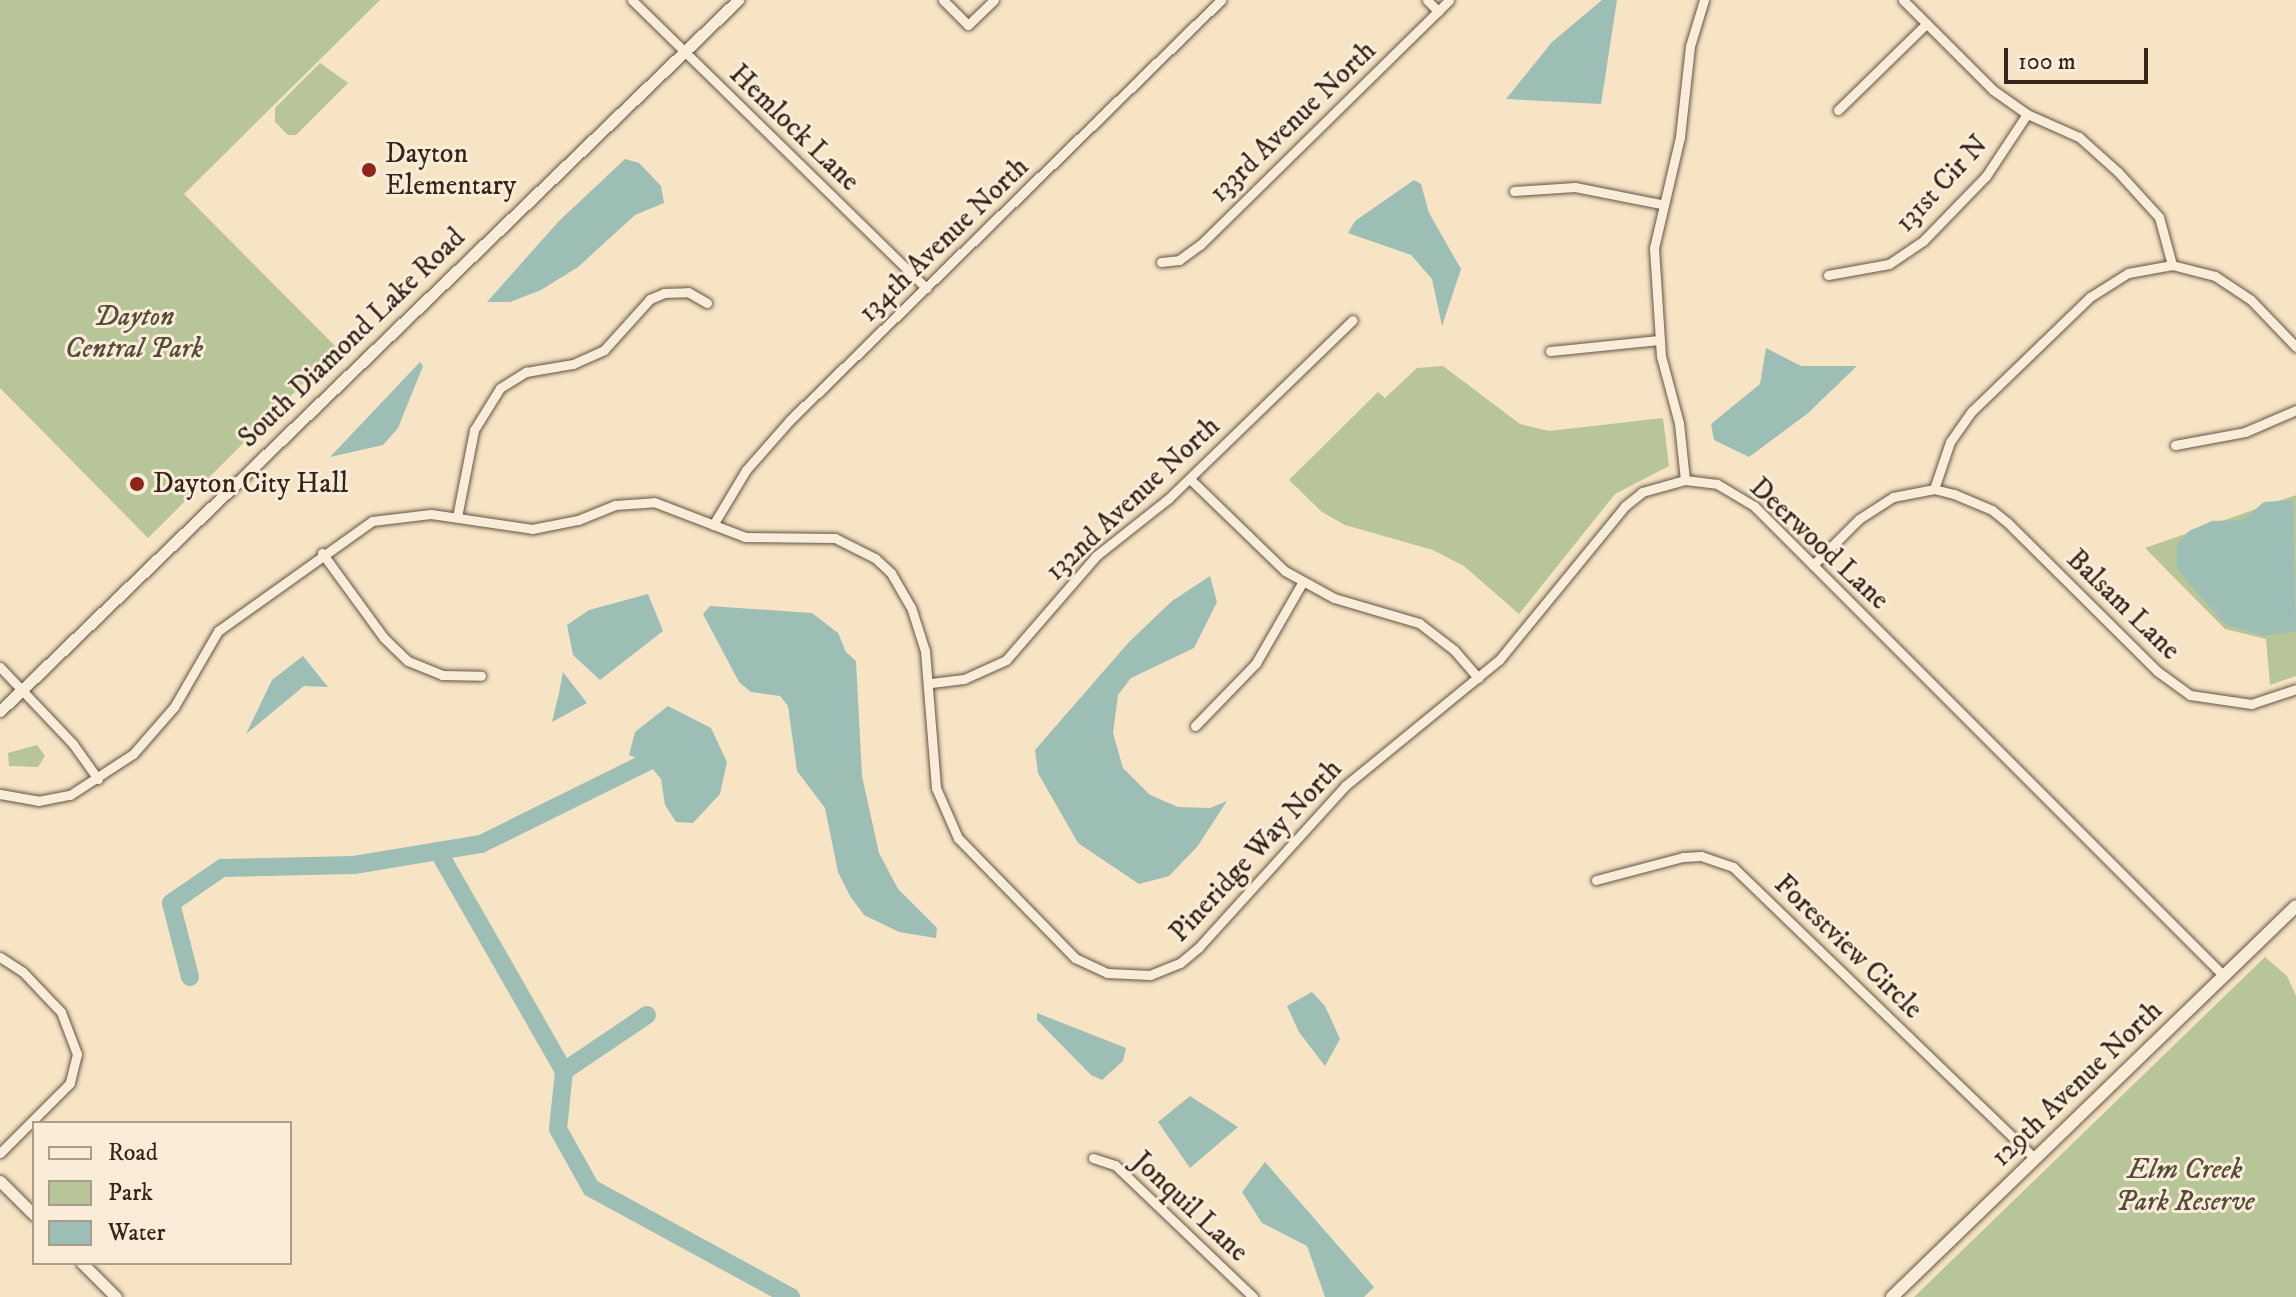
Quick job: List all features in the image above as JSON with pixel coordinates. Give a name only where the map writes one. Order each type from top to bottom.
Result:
[{"type":"main road","name":"129th Avenue North","points":[[1892,1297],[2296,906]]},
{"type":"street","name":"Hemlock Lane","points":[[632,0],[926,288]]},
{"type":"street","name":"South Diamond Lake Road","points":[[0,711],[738,0]]},
{"type":"street","points":[[943,0],[968,25],[994,0]]},
{"type":"street","name":"134th Avenue North","points":[[713,525],[764,447],[1221,0]]},
{"type":"street","points":[[1427,0],[1438,11]]},
{"type":"street","name":"133rd Avenue North","points":[[1161,262],[1179,260],[1200,245],[1449,0]]},
{"type":"street","points":[[1685,480],[1679,423],[1659,340],[1654,248],[1661,204],[1680,137],[1690,46],[1704,0]]},
{"type":"street","points":[[1903,0],[1993,90],[2027,114],[2090,146],[2148,202],[2165,230],[2172,265]]},
{"type":"street","points":[[1838,110],[1926,24]]},
{"type":"street","name":"131st Cir N","points":[[1828,275],[1889,264],[1914,248],[1986,176],[2027,114]]},
{"type":"street","points":[[1514,191],[1575,187],[1661,204]]},
{"type":"street","points":[[1813,565],[1875,506],[1934,489],[1941,459],[1960,426],[2090,297],[2128,273],[2172,265],[2194,268],[2235,287],[2294,340]]},
{"type":"street","points":[[457,517],[474,430],[500,388],[526,372],[590,359],[617,340],[650,299],[664,293],[688,292],[707,303]]},
{"type":"street","name":"132nd Avenue North","points":[[931,683],[974,676],[1006,660],[1096,556],[1190,479],[1353,320]]},
{"type":"street","points":[[1550,351],[1659,340]]},
{"type":"street","points":[[2175,445],[2245,432],[2296,410]]},
{"type":"street","points":[[1190,479],[1265,556],[1302,583],[1419,623],[1454,650],[1478,678]]},
{"type":"street","name":"Pineridge Way North","points":[[0,794],[25,801],[53,800],[98,779],[161,725],[218,631],[322,553],[372,521],[398,514],[457,517],[532,529],[578,520],[615,505],[654,502],[713,525],[763,539],[810,534],[835,538],[875,558],[911,607],[931,683],[936,788],[958,838],[1075,958],[1107,973],[1137,976],[1166,970],[1199,947],[1345,786],[1478,678],[1519,639],[1625,506],[1642,492],[1685,480]]},
{"type":"street","name":"Deerwood Lane","points":[[1685,480],[1717,484],[1743,497],[2224,976]]},
{"type":"street","name":"Balsam Lane","points":[[1934,489],[1992,510],[2157,671],[2190,695],[2251,704],[2296,689]]},
{"type":"street","points":[[322,553],[384,638],[408,661],[442,675],[481,676]]},
{"type":"street","points":[[1195,726],[1256,663],[1302,583]]},
{"type":"street","points":[[0,667],[73,744],[98,779]]},
{"type":"street","name":"Forestview Circle","points":[[1596,880],[1683,857],[1717,860],[1733,867],[2034,1158]]},
{"type":"street","points":[[0,957],[23,972],[61,1012],[77,1054],[70,1083],[0,1153]]},
{"type":"street","name":"Jonquil Lane","points":[[1093,1158],[1115,1165],[1253,1297]]},
{"type":"street","points":[[0,1181],[32,1213]]},
{"type":"street","points":[[84,1265],[116,1297]]},
{"type":"green space","name":"Dayton Central Park","points":[[0,0],[380,0],[184,194],[338,349],[148,538],[0,388]]},
{"type":"green space","points":[[320,63],[348,83],[296,135],[288,135],[275,122],[275,108]]},
{"type":"green space","points":[[1443,366],[1520,424],[1549,431],[1663,418],[1669,466],[1615,494],[1519,614],[1464,566],[1433,550],[1345,525],[1322,512],[1289,480],[1378,392],[1385,398],[1417,368]]},
{"type":"green space","points":[[2296,495],[2296,676],[2270,685],[2266,639],[2225,629],[2145,548]]},
{"type":"green space","points":[[37,745],[45,756],[38,767],[9,766],[8,753]]},
{"type":"green space","name":"Elm Creek Park Reserve","points":[[2265,957],[2287,976],[2296,996],[2296,1297],[1914,1297]]},
{"type":"water","points":[[1602,0],[1617,0],[1601,104],[1506,99],[1552,42]]},
{"type":"water","points":[[625,159],[639,163],[661,186],[664,203],[635,215],[578,267],[541,290],[510,302],[487,302],[559,221]]},
{"type":"water","points":[[1414,180],[1421,184],[1429,213],[1461,269],[1442,326],[1432,279],[1411,255],[1348,233],[1355,221]]},
{"type":"water","points":[[1766,348],[1801,366],[1857,366],[1807,414],[1749,457],[1714,440],[1711,424],[1760,384]]},
{"type":"water","points":[[420,362],[423,366],[398,428],[383,445],[330,457]]},
{"type":"water","points":[[2293,500],[2296,631],[2265,636],[2226,625],[2177,569],[2177,545],[2189,531],[2212,521],[2243,520],[2264,502]]},
{"type":"water","points":[[1210,576],[1217,602],[1194,648],[1131,678],[1118,695],[1113,733],[1123,768],[1150,795],[1178,807],[1210,808],[1227,801],[1197,847],[1169,876],[1139,884],[1078,843],[1038,773],[1035,750],[1129,642],[1172,601]]},
{"type":"water","points":[[648,594],[663,631],[600,680],[573,655],[567,625],[589,610]]},
{"type":"water","points":[[710,606],[812,613],[838,633],[846,652],[856,661],[862,776],[879,853],[898,889],[937,928],[936,938],[899,932],[864,915],[850,896],[838,872],[825,808],[797,771],[788,706],[780,696],[751,692],[739,682],[703,614]]},
{"type":"water","points":[[303,656],[328,687],[304,686],[246,734],[272,680]]},
{"type":"water","points":[[563,672],[587,703],[552,722],[559,693]]},
{"type":"water","points":[[668,706],[711,728],[727,762],[720,794],[693,823],[676,822],[665,805],[661,779],[647,762],[629,755],[635,732]]},
{"type":"water","points":[[1312,992],[1325,1006],[1340,1039],[1325,1066],[1299,1032],[1287,1006]]},
{"type":"water","points":[[1037,1013],[1126,1048],[1123,1061],[1102,1080],[1091,1075],[1037,1020]]},
{"type":"water","points":[[1190,1096],[1238,1127],[1190,1168],[1158,1122]]},
{"type":"water","points":[[1265,1162],[1374,1287],[1364,1297],[1325,1297],[1307,1246],[1262,1223],[1242,1192]]},
{"type":"waterway","points":[[190,977],[171,903],[222,868],[354,865],[481,844],[667,752]]},
{"type":"waterway","points":[[438,851],[564,1071],[558,1129],[591,1188],[791,1297]]},
{"type":"waterway","points":[[564,1071],[647,1015]]},
{"type":"place","name":"Dayton Elementary","points":[[369,170]]},
{"type":"place","name":"Dayton City Hall","points":[[137,484]]}]
